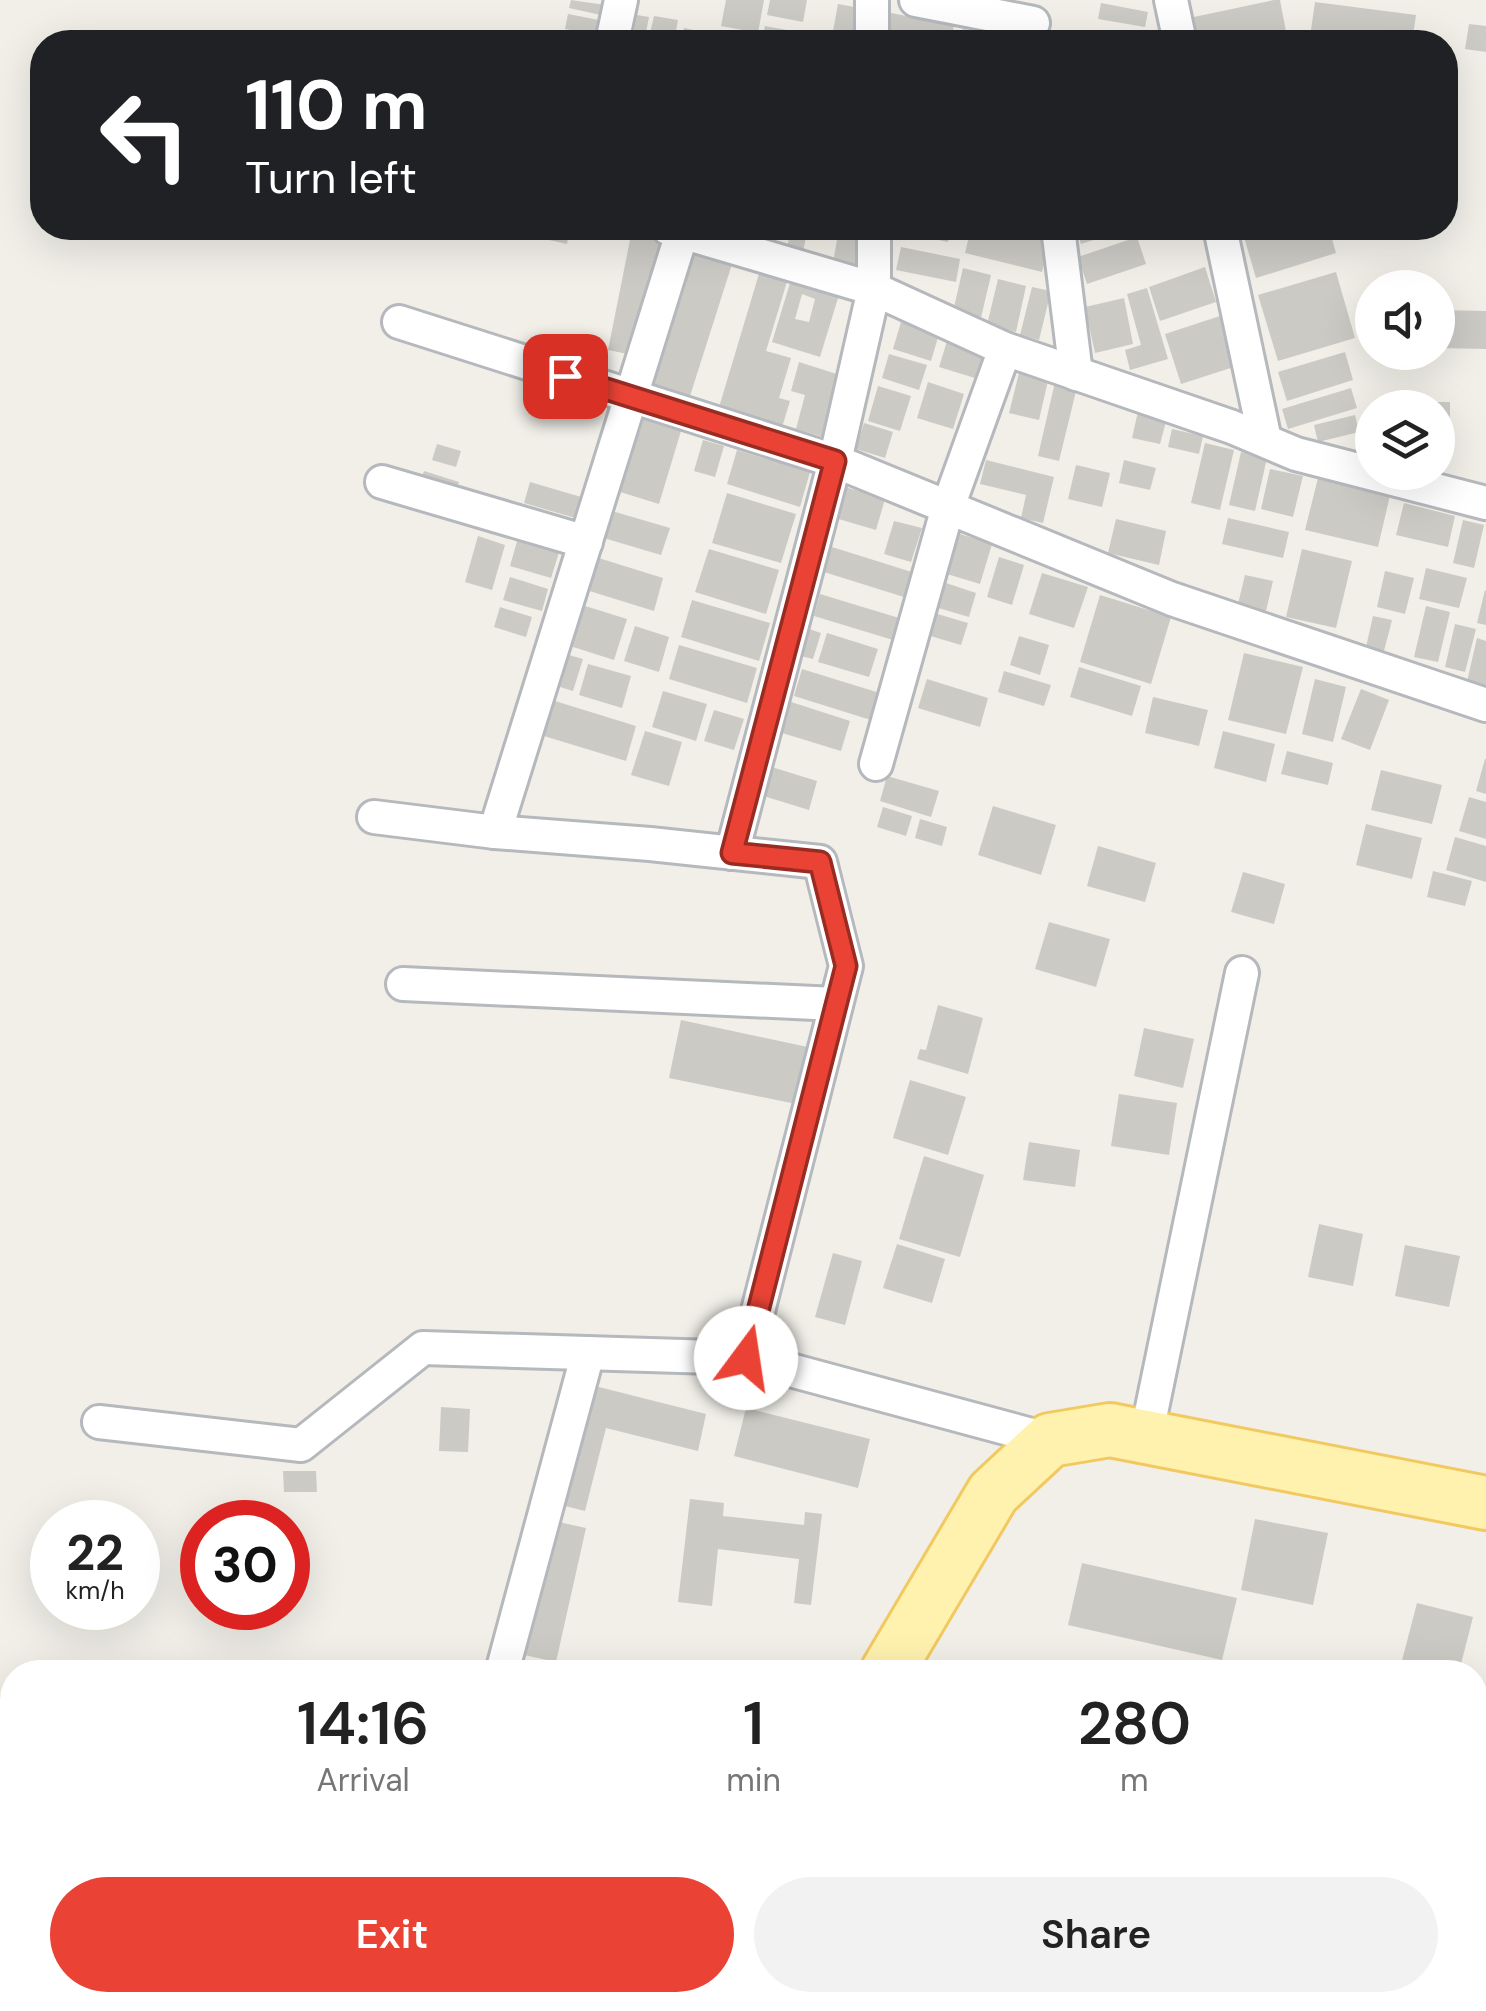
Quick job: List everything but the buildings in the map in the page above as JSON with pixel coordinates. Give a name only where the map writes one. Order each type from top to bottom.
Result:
[{"type":"main road","points":[[894,1660],[993,1493],[1050,1440],[1110,1430],[1486,1503]]},
{"type":"street","points":[[615,30],[621,0]]},
{"type":"street","points":[[872,0],[872,30]]},
{"type":"street","points":[[916,0],[1033,22]]},
{"type":"street","points":[[1171,0],[1177,30]]},
{"type":"street","points":[[496,832],[632,398],[672,240]]},
{"type":"street","points":[[709,240],[874,289],[1005,349],[1232,427],[1296,454],[1486,503]]},
{"type":"street","points":[[732,853],[835,461],[874,289],[874,240]]},
{"type":"street","points":[[1059,240],[1076,374]]},
{"type":"street","points":[[1223,240],[1265,440]]},
{"type":"street","points":[[399,322],[835,461],[1172,599],[1486,704]]},
{"type":"street","points":[[876,764],[948,507],[1005,349]]},
{"type":"street","points":[[382,482],[586,542]]},
{"type":"street","points":[[374,817],[820,862],[846,966],[746,1358]]},
{"type":"street","points":[[1146,1437],[1242,973]]},
{"type":"street","points":[[403,984],[836,1004]]},
{"type":"street","points":[[99,1422],[301,1445],[423,1348],[746,1358],[1050,1440]]},
{"type":"street","points":[[505,1660],[588,1353]]},
{"type":"route","points":[[565,376],[835,461],[732,853],[820,862],[846,966],[746,1358]]}]
